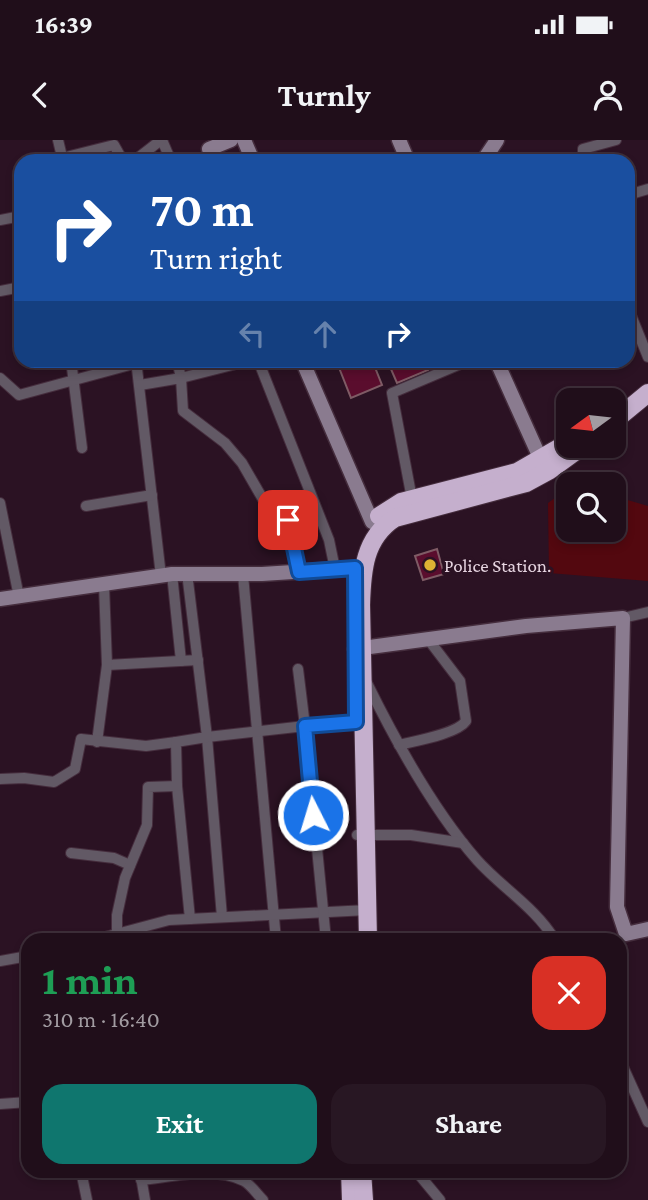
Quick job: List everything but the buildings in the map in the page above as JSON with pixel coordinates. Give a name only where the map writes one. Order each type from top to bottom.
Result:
[{"type":"highway","points":[[626,400],[648,384]]},
{"type":"highway","points":[[626,411],[648,393]]},
{"type":"highway","points":[[367,933],[363,910],[363,677],[355,568],[362,537],[382,513],[412,499],[517,472],[556,450]]},
{"type":"highway","points":[[362,836],[356,722],[362,576],[367,553],[382,526],[395,518],[506,491],[526,483],[569,458]]},
{"type":"highway","points":[[359,933],[363,910]]},
{"type":"highway","points":[[350,1178],[351,1200]]},
{"type":"highway","points":[[362,1178],[364,1200]]},
{"type":"street","points":[[143,154],[162,140]]},
{"type":"street","points":[[210,150],[231,140]]},
{"type":"street","points":[[593,143],[616,140]]},
{"type":"street","points":[[81,154],[114,145],[119,154]]},
{"type":"street","points":[[635,324],[648,357]]},
{"type":"street","points":[[72,368],[82,448]]},
{"type":"street","points":[[0,378],[19,395],[115,368]]},
{"type":"street","points":[[137,368],[152,495],[181,661]]},
{"type":"street","points":[[179,368],[183,411],[225,443],[242,463],[275,520],[288,520],[299,572]]},
{"type":"street","points":[[140,385],[220,368]]},
{"type":"street","points":[[261,368],[329,540],[335,569]]},
{"type":"street","points":[[305,368],[372,522]]},
{"type":"street","points":[[412,499],[393,393],[451,368]]},
{"type":"street","points":[[500,368],[541,460]]},
{"type":"street","points":[[86,506],[152,495]]},
{"type":"street","points":[[0,503],[19,597]]},
{"type":"street","points":[[0,599],[187,573],[243,575],[355,568]]},
{"type":"street","points":[[187,573],[207,737],[222,917]]},
{"type":"street","points":[[243,575],[275,933]]},
{"type":"street","points":[[97,742],[107,665],[104,585]]},
{"type":"street","points":[[359,649],[526,626],[623,618],[648,612]]},
{"type":"street","points":[[620,933],[617,907],[623,618]]},
{"type":"street","points":[[399,745],[450,731],[463,726],[466,721],[460,681],[428,639]]},
{"type":"street","points":[[107,665],[198,660]]},
{"type":"street","points":[[298,669],[325,933]]},
{"type":"street","points":[[363,677],[399,745],[463,843],[493,877],[530,907],[550,933]]},
{"type":"street","points":[[0,779],[24,778],[54,782],[62,779],[75,769],[81,739],[146,746],[256,731],[356,722]]},
{"type":"street","points":[[176,742],[177,786],[190,919]]},
{"type":"street","points":[[117,933],[125,878],[147,825],[149,788],[177,786]]},
{"type":"street","points":[[362,836],[411,835],[463,843]]},
{"type":"street","points":[[71,853],[114,858],[130,864]]},
{"type":"street","points":[[127,933],[169,920],[363,910]]},
{"type":"street","points":[[627,935],[648,929]]},
{"type":"street","points":[[0,961],[21,957]]},
{"type":"street","points":[[627,1076],[648,1122]]},
{"type":"street","points":[[0,1104],[21,1102]]},
{"type":"street","points":[[82,1178],[87,1200]]},
{"type":"street","points":[[141,1178],[145,1200]]},
{"type":"street","points":[[235,1178],[246,1182],[263,1200]]},
{"type":"street","points":[[422,1178],[440,1200]]},
{"type":"shaded area","points":[[556,497],[556,542],[626,542],[626,500],[648,506],[648,581],[549,573],[548,503]]},
{"type":"place","name":"Police Station.","points":[[430,565]]},
{"type":"route","points":[[288,520],[299,572],[355,568],[356,722],[305,726],[313,815]]}]
